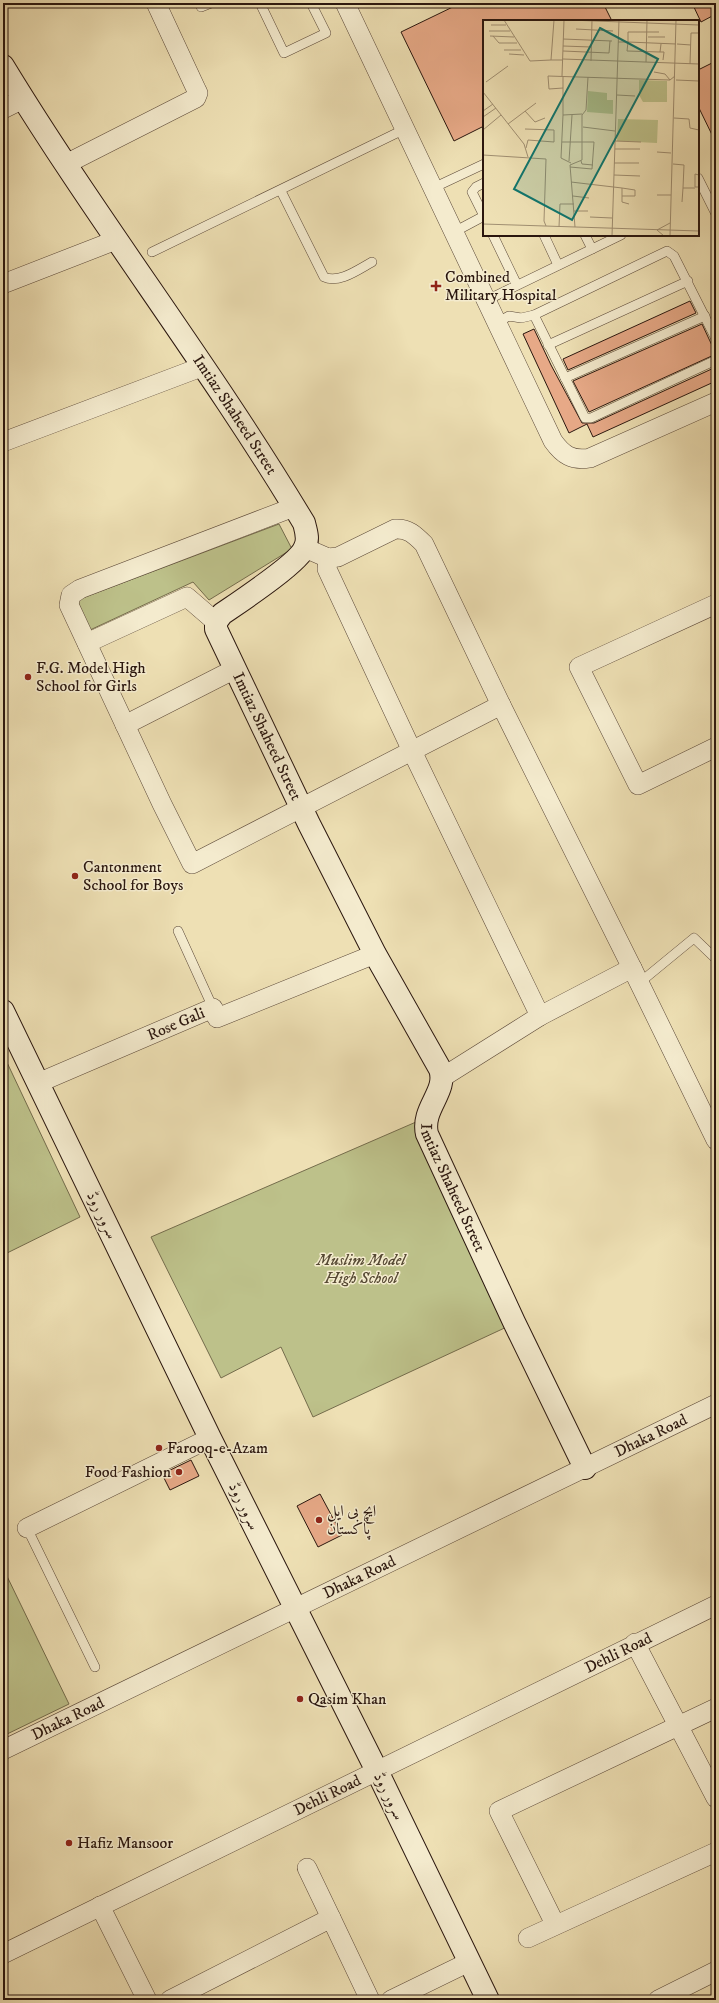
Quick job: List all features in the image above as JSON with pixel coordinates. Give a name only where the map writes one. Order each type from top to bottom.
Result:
[{"type":"street","points":[[66,164],[196,98],[198,93],[156,3]]},
{"type":"street","points":[[345,3],[498,322],[553,441],[561,452],[568,457],[583,459],[596,456],[716,402]]},
{"type":"street","name":"Imtiaz Shaheed Street","points":[[3,66],[23,99],[116,240],[204,366],[294,507],[304,523],[306,532],[305,548]]},
{"type":"street","points":[[3,109],[23,99]]},
{"type":"street","points":[[3,284],[116,240]]},
{"type":"street","points":[[3,442],[204,366]]},
{"type":"street","points":[[294,507],[80,589],[71,595],[69,605],[162,804],[192,864],[501,705]]},
{"type":"street","points":[[87,644],[187,597],[216,622],[222,614],[295,560],[305,548],[328,558],[338,557],[395,529],[403,528],[415,535],[424,544],[501,705],[716,1140]]},
{"type":"street","points":[[328,558],[327,569],[412,751],[540,1016]]},
{"type":"street","points":[[716,604],[579,667],[638,785],[716,747]]},
{"type":"street","name":"Imtiaz Shaheed Street","points":[[216,622],[218,636],[301,807],[375,954],[440,1069],[443,1077],[442,1084],[424,1124],[427,1134],[514,1322],[585,1468]]},
{"type":"street","points":[[125,725],[235,669]]},
{"type":"street","name":"Rose Gali","points":[[38,1083],[213,1008],[217,1018],[375,954]]},
{"type":"street","points":[[443,1077],[540,1016],[635,976]]},
{"type":"street","name":"سرور روڈ","points":[[3,1011],[210,1438],[377,1772],[488,2000]]},
{"type":"street","name":"Dhaka Road","points":[[3,1750],[96,1703],[295,1610],[716,1404]]},
{"type":"street","points":[[27,1528],[210,1438]]},
{"type":"street","name":"Dehli Road","points":[[3,1954],[377,1772],[635,1643],[716,1605]]},
{"type":"street","points":[[635,1643],[678,1726],[711,1777],[716,1798]]},
{"type":"street","points":[[555,1924],[499,1811],[716,1708]]},
{"type":"street","points":[[528,1938],[555,1924],[716,1852]]},
{"type":"street","points":[[307,1868],[370,2000]]},
{"type":"street","points":[[100,1906],[147,2000]]},
{"type":"street","points":[[170,2000],[331,1918]]},
{"type":"street","points":[[390,2000],[469,1962]]},
{"type":"street","points":[[658,2000],[716,1971]]},
{"type":"lane","points":[[202,7],[211,3]]},
{"type":"lane","points":[[260,3],[284,53],[326,33],[312,3]]},
{"type":"lane","points":[[152,252],[281,191],[405,129]]},
{"type":"lane","points":[[433,188],[483,164]]},
{"type":"lane","points":[[699,180],[716,214]]},
{"type":"lane","points":[[483,184],[476,187],[472,192],[483,214]]},
{"type":"lane","points":[[281,191],[324,277],[330,280],[337,279],[372,262]]},
{"type":"lane","points":[[454,232],[483,217]]},
{"type":"lane","points":[[493,236],[517,284]]},
{"type":"lane","points":[[544,236],[558,265]]},
{"type":"lane","points":[[586,236],[592,249]]},
{"type":"lane","points":[[487,300],[517,284],[619,236]]},
{"type":"lane","points":[[498,322],[509,316],[521,318],[534,315],[667,252],[672,253],[688,281],[716,339]]},
{"type":"lane","points":[[548,345],[688,281]]},
{"type":"lane","points":[[534,315],[583,417],[588,419],[716,360]]},
{"type":"lane","points":[[565,378],[705,316]]},
{"type":"lane","points":[[178,931],[213,1008]]},
{"type":"lane","points":[[635,976],[694,938],[716,960]]},
{"type":"lane","points":[[27,1528],[95,1667]]},
{"type":"green space","points":[[279,524],[292,549],[209,600],[193,582],[90,630],[77,600]]},
{"type":"green space","points":[[3,1054],[80,1217],[3,1255]]},
{"type":"green space","name":"Muslim Model High School","points":[[416,1122],[511,1325],[313,1417],[281,1347],[221,1378],[151,1237]]},
{"type":"green space","points":[[3,1568],[69,1704],[3,1736]]},
{"type":"building","points":[[461,3],[603,3],[612,20],[483,20],[483,126],[454,141],[401,32]]},
{"type":"building","points":[[692,3],[716,3],[716,14],[701,22]]},
{"type":"building","points":[[716,61],[716,143],[699,108],[699,70]]},
{"type":"building","points":[[690,301],[696,313],[568,370],[563,359]]},
{"type":"building","points":[[702,324],[716,354],[589,412],[573,381]]},
{"type":"building","points":[[534,329],[551,365],[582,423],[594,423],[716,367],[716,381],[593,437],[587,424],[569,433],[523,334]]},
{"type":"building","name":"Food Fashion","points":[[191,1460],[199,1476],[170,1490],[162,1474]]},
{"type":"building","name":"ایچ بی ایل پاکستان","points":[[320,1494],[342,1535],[318,1547],[297,1506]]},
{"type":"place","name":"Combined Military Hospital","points":[[436,286]]},
{"type":"place","name":"F.G. Model High School for Girls","points":[[28,677]]},
{"type":"place","name":"Cantonment School for Boys","points":[[75,876]]},
{"type":"place","name":"Farooq-e-Azam","points":[[159,1448]]},
{"type":"place","name":"Food Fashion","points":[[179,1472]]},
{"type":"place","name":"ایچ بی ایل پاکستان","points":[[319,1520]]},
{"type":"place","name":"Qasim Khan","points":[[300,1699]]},
{"type":"place","name":"Hafiz Mansoor","points":[[69,1843]]}]
